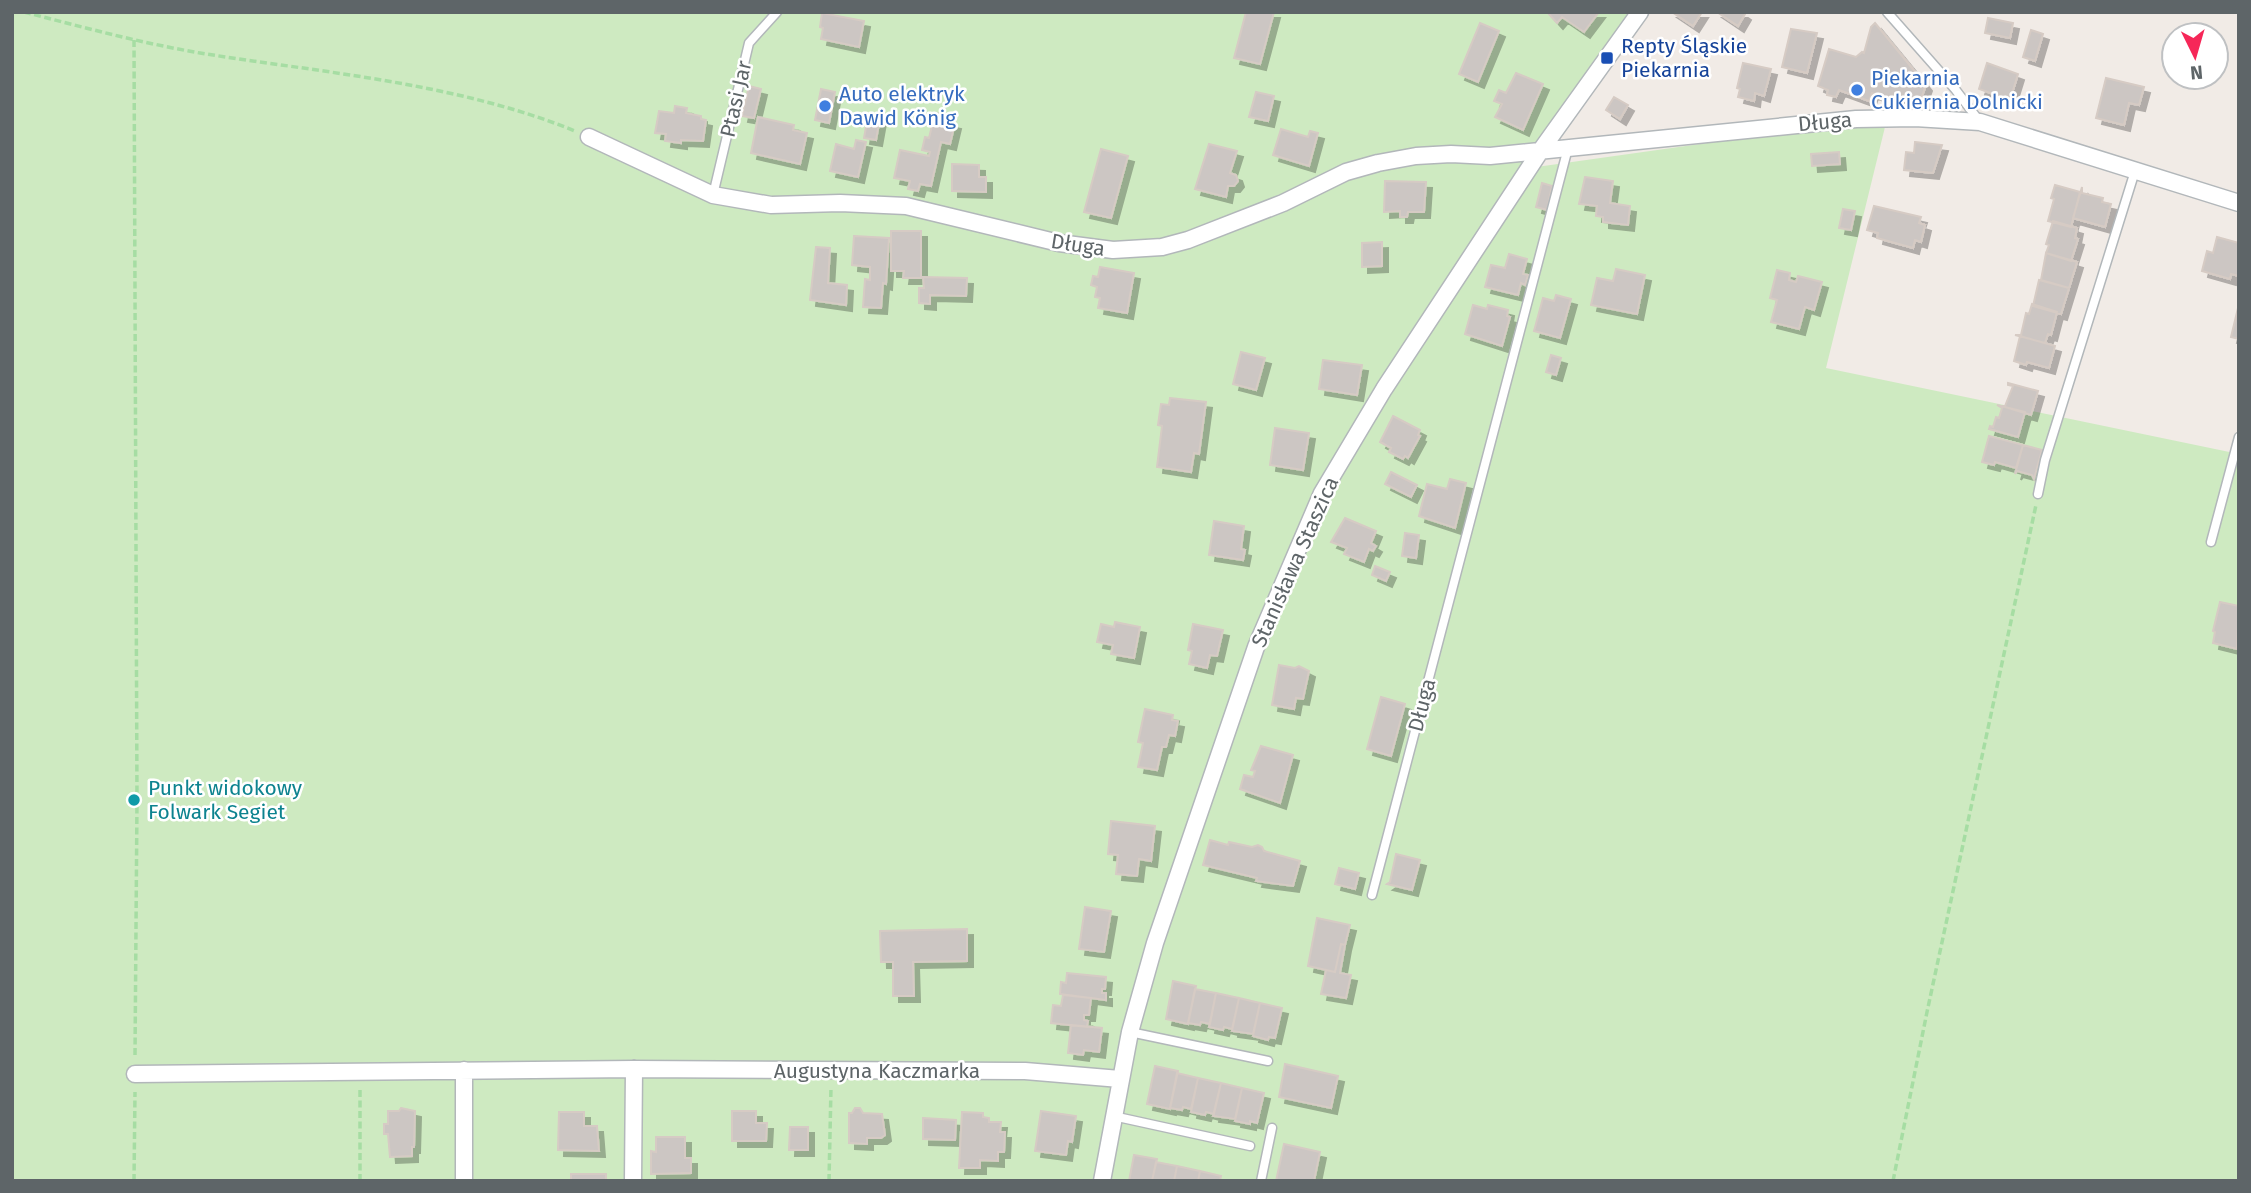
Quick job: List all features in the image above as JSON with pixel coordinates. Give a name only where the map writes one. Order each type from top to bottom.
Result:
[{"type":"street","name":"Stanisława Staszica","points":[[1102,1181],[1130,1032],[1155,943],[1256,647],[1322,493],[1384,388],[1541,150],[1640,12]]},
{"type":"street","name":"Długa","points":[[589,137],[713,195],[771,205],[840,202],[906,206],[1083,248],[1136,250],[1188,240],[1283,203],[1346,172],[1416,156],[1490,156],[1856,119],[1915,118],[1980,122],[2239,203]]},
{"type":"street","name":"Augustyna Kaczmarka","points":[[135,1074],[634,1069],[1025,1071],[1120,1079]]},
{"type":"street","points":[[633,1181],[634,1069]]},
{"type":"street","points":[[464,1070],[464,1181]]},
{"type":"lane","name":"Ptasi Jar","points":[[713,195],[749,43],[777,12]]},
{"type":"lane","points":[[1887,12],[1955,89],[1980,122]]},
{"type":"lane","name":"Długa","points":[[1372,895],[1568,148]]},
{"type":"lane","points":[[2038,494],[2045,460],[2135,171]]},
{"type":"lane","points":[[2211,542],[2239,437]]},
{"type":"lane","points":[[1130,1032],[1268,1061]]},
{"type":"lane","points":[[1113,1116],[1250,1146]]},
{"type":"lane","points":[[1261,1181],[1272,1128]]},
{"type":"path","points":[[24,12],[134,40],[200,53],[408,84],[542,117],[589,137]]},
{"type":"path","points":[[134,40],[137,786],[134,1181]]},
{"type":"path","points":[[1893,1181],[2038,494]]},
{"type":"path","points":[[829,1181],[831,1071]]},
{"type":"path","points":[[360,1072],[360,1181]]},
{"type":"green space","points":[[12,12],[1629,12],[1522,169],[1807,129],[1885,127],[1826,368],[2239,454],[2239,1181],[12,1181]]},
{"type":"building","points":[[1246,12],[1274,12],[1260,64],[1234,58]]},
{"type":"building","points":[[1547,12],[1599,12],[1584,32],[1562,17],[1557,23]]},
{"type":"building","points":[[1672,12],[1702,12],[1693,26]]},
{"type":"building","points":[[1717,12],[1742,12],[1745,14],[1738,26]]},
{"type":"building","points":[[822,13],[864,21],[859,47],[821,39]]},
{"type":"building","points":[[1988,18],[2013,23],[2010,38],[1985,33]]},
{"type":"building","points":[[1480,23],[1499,31],[1478,82],[1459,74]]},
{"type":"building","points":[[1875,23],[1926,85],[1921,99],[1887,98],[1872,93],[1869,101],[1839,90],[1836,97],[1827,95],[1828,90],[1818,86],[1829,49],[1856,57],[1864,53],[1871,27]]},
{"type":"building","points":[[1791,29],[1817,33],[1807,73],[1782,67]]},
{"type":"building","points":[[2031,30],[2043,34],[2035,61],[2023,57]]},
{"type":"building","points":[[1743,63],[1771,69],[1764,96],[1755,93],[1754,101],[1738,97],[1740,89],[1737,88]]},
{"type":"building","points":[[1987,63],[2018,74],[2010,100],[1979,89]]},
{"type":"building","points":[[1516,73],[1543,84],[1523,130],[1495,117],[1502,104],[1494,101],[1499,90],[1506,93]]},
{"type":"building","points":[[2106,78],[2144,87],[2139,105],[2129,103],[2124,125],[2096,118]]},
{"type":"building","points":[[749,86],[761,89],[754,118],[742,116]]},
{"type":"building","name":"Auto elektryk Dawid König","points":[[821,89],[835,92],[829,123],[815,120]]},
{"type":"building","points":[[1256,92],[1274,96],[1268,121],[1249,117]]},
{"type":"building","points":[[1614,97],[1628,105],[1620,119],[1606,110]]},
{"type":"building","points":[[675,106],[687,108],[686,113],[701,116],[701,119],[706,120],[703,141],[665,141],[666,134],[655,133],[659,111],[674,113]]},
{"type":"building","points":[[935,113],[946,115],[945,121],[955,123],[950,144],[941,142],[931,186],[920,184],[918,191],[908,189],[910,181],[894,178],[900,150],[929,156],[930,152],[922,150],[925,137],[929,138]]},
{"type":"building","points":[[868,116],[880,118],[876,140],[864,138]]},
{"type":"building","points":[[758,117],[794,125],[793,130],[807,133],[800,164],[751,153]]},
{"type":"building","points":[[1281,129],[1308,137],[1310,131],[1318,133],[1309,166],[1273,155]]},
{"type":"building","points":[[856,140],[866,142],[858,177],[830,171],[836,144],[854,149]]},
{"type":"building","points":[[1915,142],[1942,145],[1933,173],[1904,170],[1906,152],[1914,153]]},
{"type":"building","points":[[1209,144],[1237,151],[1230,173],[1236,175],[1238,181],[1234,186],[1228,186],[1226,197],[1195,189]]},
{"type":"building","points":[[1101,149],[1128,156],[1111,218],[1084,212]]},
{"type":"building","points":[[1839,152],[1840,164],[1812,166],[1811,154]]},
{"type":"building","points":[[952,164],[979,165],[979,177],[986,177],[986,192],[952,191]]},
{"type":"building","points":[[1585,177],[1613,181],[1610,203],[1630,206],[1628,225],[1603,222],[1603,217],[1596,216],[1597,206],[1579,204]]},
{"type":"building","points":[[1385,181],[1426,182],[1424,212],[1408,212],[1407,217],[1400,217],[1400,211],[1384,212]]},
{"type":"building","points":[[1542,183],[1552,186],[1547,210],[1536,207]]},
{"type":"building","points":[[2055,185],[2080,192],[2071,227],[2048,221]]},
{"type":"building","points":[[2082,187],[2082,193],[2103,198],[2102,202],[2111,204],[2105,227],[2073,218]]},
{"type":"building","points":[[1874,206],[1921,217],[1919,223],[1925,225],[1921,242],[1915,240],[1913,248],[1877,238],[1878,233],[1867,230]]},
{"type":"building","points":[[1843,209],[1855,211],[1851,230],[1839,228]]},
{"type":"building","points":[[2053,221],[2077,228],[2075,238],[2078,239],[2071,261],[2046,253]]},
{"type":"building","points":[[891,231],[921,231],[921,278],[903,278],[904,271],[891,271]]},
{"type":"building","points":[[854,236],[889,238],[886,284],[883,283],[881,308],[863,307],[865,279],[870,280],[870,267],[852,265]]},
{"type":"building","points":[[2217,237],[2239,243],[2239,276],[2231,274],[2230,279],[2202,271],[2207,251],[2213,253]]},
{"type":"building","points":[[1382,242],[1382,266],[1362,267],[1362,243]]},
{"type":"building","points":[[816,247],[830,248],[828,283],[847,285],[846,305],[810,300]]},
{"type":"building","points":[[2046,253],[2077,262],[2069,288],[2041,280]]},
{"type":"building","points":[[1509,254],[1527,259],[1523,274],[1528,275],[1525,285],[1521,283],[1518,295],[1485,287],[1491,265],[1505,268]]},
{"type":"building","points":[[1100,267],[1134,273],[1127,313],[1098,308],[1100,298],[1095,297],[1097,287],[1091,285],[1093,276],[1098,277]]},
{"type":"building","points":[[1616,269],[1645,275],[1637,314],[1591,305],[1597,278],[1613,281]]},
{"type":"building","points":[[1777,270],[1790,273],[1789,280],[1796,282],[1798,276],[1822,282],[1814,310],[1805,307],[1799,329],[1771,322],[1777,300],[1770,298]]},
{"type":"building","points":[[923,277],[967,278],[966,296],[930,295],[930,304],[919,303],[919,288],[924,288]]},
{"type":"building","points":[[2039,280],[2069,288],[2061,314],[2033,306]]},
{"type":"building","points":[[1556,295],[1571,299],[1560,338],[1534,331],[1543,298],[1554,301]]},
{"type":"building","points":[[2032,304],[2057,312],[2051,335],[2048,334],[2045,343],[2015,335],[2021,335],[2026,313],[2029,314]]},
{"type":"building","points":[[1473,305],[1487,309],[1488,305],[1508,310],[1507,316],[1510,317],[1502,346],[1465,334]]},
{"type":"building","points":[[2239,308],[2239,339],[2231,337]]},
{"type":"building","points":[[2020,336],[2055,346],[2049,368],[2014,361]]},
{"type":"building","points":[[1241,352],[1265,358],[1256,390],[1233,384]]},
{"type":"building","points":[[1551,355],[1561,358],[1556,375],[1546,372]]},
{"type":"building","points":[[1323,360],[1362,365],[1357,395],[1319,389]]},
{"type":"building","points":[[2008,383],[2038,391],[2031,415],[2002,406],[2005,406],[2013,386]]},
{"type":"building","points":[[1170,398],[1206,402],[1199,454],[1194,453],[1191,472],[1157,467],[1162,426],[1158,425],[1161,404],[1169,405]]},
{"type":"building","points":[[1997,405],[2025,412],[2018,437],[1989,429],[1990,426],[1993,427],[1996,417],[1999,418],[2002,408]]},
{"type":"building","points":[[1393,416],[1420,430],[1420,436],[1408,458],[1405,456],[1403,459],[1389,452],[1391,448],[1380,442]]},
{"type":"building","points":[[1275,428],[1309,433],[1303,470],[1270,465]]},
{"type":"building","points":[[1989,436],[2023,445],[2016,468],[1995,462],[1994,465],[1982,462]]},
{"type":"building","points":[[2023,445],[2042,450],[2034,479],[2032,475],[2017,471],[2015,474]]},
{"type":"building","points":[[1391,472],[1417,485],[1411,497],[1385,484]]},
{"type":"building","points":[[1450,479],[1466,483],[1455,528],[1419,516],[1427,484],[1447,489]]},
{"type":"building","points":[[1345,518],[1376,531],[1371,543],[1376,546],[1373,551],[1369,549],[1364,562],[1344,554],[1347,548],[1331,542]]},
{"type":"building","points":[[1214,521],[1244,526],[1241,549],[1245,550],[1243,560],[1209,555]]},
{"type":"building","points":[[1405,533],[1419,535],[1416,558],[1402,556]]},
{"type":"building","points":[[1375,566],[1390,572],[1386,581],[1372,575]]},
{"type":"building","points":[[2220,602],[2239,606],[2237,649],[2213,643]]},
{"type":"building","points":[[1115,622],[1140,627],[1134,658],[1111,654],[1113,645],[1097,642],[1101,624],[1114,627]]},
{"type":"building","points":[[1193,624],[1223,630],[1217,656],[1210,655],[1207,668],[1189,664],[1192,651],[1188,650]]},
{"type":"building","points":[[1279,665],[1295,668],[1299,666],[1309,671],[1303,699],[1296,698],[1294,709],[1272,705]]},
{"type":"building","points":[[1381,697],[1405,704],[1391,756],[1367,749]]},
{"type":"building","points":[[1145,709],[1173,715],[1172,720],[1178,721],[1175,736],[1169,735],[1166,747],[1162,747],[1157,770],[1138,767],[1143,743],[1138,742]]},
{"type":"building","points":[[1261,746],[1293,755],[1280,803],[1240,789],[1244,775],[1253,777],[1255,771],[1251,770]]},
{"type":"building","points":[[1111,821],[1155,826],[1151,861],[1139,859],[1137,876],[1116,874],[1118,855],[1108,854]]},
{"type":"building","points":[[1210,840],[1228,845],[1229,842],[1252,847],[1258,845],[1264,851],[1300,861],[1293,886],[1256,881],[1257,878],[1203,865]]},
{"type":"building","points":[[1396,854],[1420,860],[1412,890],[1387,884],[1390,882]]},
{"type":"building","points":[[1339,868],[1359,873],[1355,889],[1335,884]]},
{"type":"building","points":[[1085,907],[1111,911],[1104,952],[1079,949]]},
{"type":"building","points":[[1317,918],[1350,925],[1345,945],[1341,944],[1335,972],[1308,966]]},
{"type":"building","points":[[967,929],[967,961],[913,962],[914,996],[893,996],[893,962],[881,962],[880,931]]},
{"type":"building","points":[[1341,944],[1345,945],[1340,973],[1351,975],[1346,998],[1321,994],[1326,970],[1335,972]]},
{"type":"building","points":[[1067,973],[1106,977],[1102,993],[1106,993],[1106,1000],[1060,994],[1061,982],[1066,983]]},
{"type":"building","points":[[1173,981],[1196,986],[1188,1024],[1166,1019]]},
{"type":"building","points":[[1195,989],[1216,993],[1210,1024],[1188,1023]]},
{"type":"building","points":[[1216,993],[1239,998],[1232,1029],[1209,1027]]},
{"type":"building","points":[[1063,995],[1091,998],[1089,1015],[1084,1015],[1084,1020],[1088,1021],[1087,1027],[1051,1023],[1053,1005],[1061,1006]]},
{"type":"building","points":[[1239,998],[1260,1003],[1253,1034],[1232,1031]]},
{"type":"building","points":[[1260,1003],[1282,1008],[1275,1038],[1269,1037],[1268,1040],[1253,1036]]},
{"type":"building","points":[[1071,1025],[1102,1028],[1099,1052],[1084,1050],[1083,1055],[1068,1053]]},
{"type":"building","points":[[1285,1064],[1338,1076],[1331,1108],[1279,1097]]},
{"type":"building","points":[[1155,1066],[1178,1071],[1170,1109],[1147,1104]]},
{"type":"building","points":[[1177,1073],[1198,1078],[1191,1109],[1170,1108]]},
{"type":"building","points":[[1198,1078],[1221,1083],[1214,1114],[1191,1112]]},
{"type":"building","points":[[1221,1083],[1242,1088],[1235,1119],[1213,1116]]},
{"type":"building","points":[[1242,1088],[1264,1093],[1257,1123],[1235,1121]]},
{"type":"building","points":[[401,1108],[415,1111],[412,1156],[390,1157],[388,1134],[384,1134],[384,1124],[388,1124],[388,1111],[399,1111]]},
{"type":"building","points":[[860,1108],[863,1113],[882,1114],[885,1135],[881,1138],[867,1138],[867,1144],[849,1143],[849,1113]]},
{"type":"building","points":[[732,1111],[756,1111],[756,1123],[767,1123],[766,1141],[732,1141]]},
{"type":"building","points":[[1041,1111],[1076,1116],[1072,1142],[1068,1141],[1066,1155],[1035,1151]]},
{"type":"building","points":[[559,1112],[584,1112],[584,1126],[597,1126],[599,1151],[558,1150]]},
{"type":"building","points":[[962,1112],[983,1113],[983,1117],[989,1118],[989,1122],[1001,1122],[1000,1132],[1005,1132],[1004,1152],[998,1152],[998,1161],[980,1160],[980,1168],[959,1168]]},
{"type":"building","points":[[923,1118],[956,1120],[955,1140],[923,1139]]},
{"type":"building","points":[[790,1127],[808,1127],[808,1150],[789,1150]]},
{"type":"building","points":[[656,1137],[685,1137],[685,1158],[691,1158],[691,1173],[651,1174],[651,1151],[656,1152]]},
{"type":"building","points":[[1284,1144],[1320,1152],[1314,1181],[1276,1181]]},
{"type":"building","points":[[1134,1155],[1157,1159],[1152,1181],[1129,1181]]},
{"type":"building","points":[[1156,1162],[1177,1166],[1174,1181],[1152,1181]]},
{"type":"building","points":[[1177,1166],[1200,1171],[1198,1181],[1174,1181]]},
{"type":"building","points":[[1200,1171],[1221,1176],[1220,1181],[1198,1181]]},
{"type":"building","points":[[571,1174],[606,1174],[606,1181],[571,1181]]},
{"type":"place","name":"Repty Śląskie Piekarnia","points":[[1607,58]]},
{"type":"place","name":"Piekarnia Cukiernia Dolnicki","points":[[1857,90]]},
{"type":"place","name":"Auto elektryk Dawid König","points":[[825,106]]},
{"type":"place","name":"Punkt widokowy Folwark Segiet","points":[[134,800]]}]
